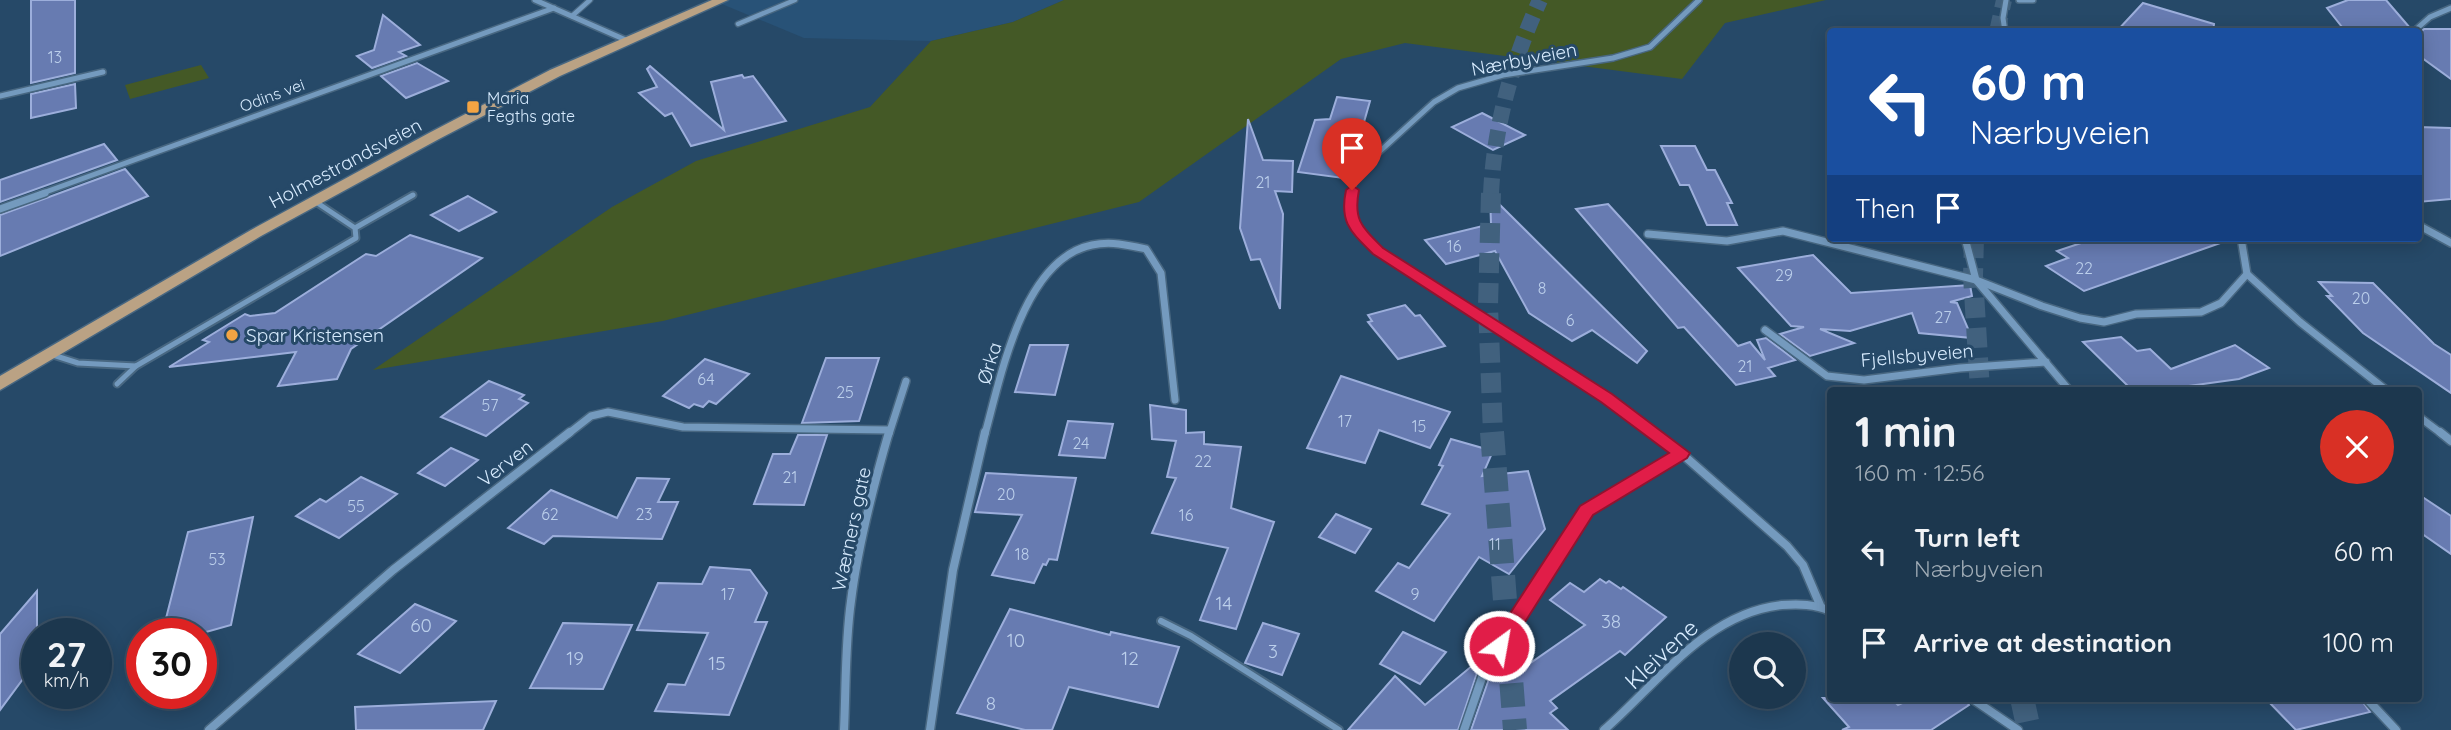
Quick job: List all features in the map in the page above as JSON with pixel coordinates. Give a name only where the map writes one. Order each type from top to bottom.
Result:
[{"type":"main road","name":"Holmestrandsveien","points":[[0,384],[314,201],[555,73],[722,0]]},
{"type":"street","points":[[535,0],[628,41]]},
{"type":"street","name":"Nærbyveien","points":[[1699,0],[1650,47],[1613,58],[1503,75],[1458,88],[1434,102],[1356,173],[1349,206],[1354,227],[1378,251],[1606,398],[1681,453],[1787,545],[1802,565],[1820,606]]},
{"type":"street","points":[[2004,28],[2006,0]]},
{"type":"street","points":[[2019,0],[2033,0]]},
{"type":"street","name":"Odins vei","points":[[0,209],[554,8]]},
{"type":"street","points":[[2418,28],[2430,17],[2451,8]]},
{"type":"street","points":[[0,96],[103,72]]},
{"type":"street","points":[[2422,227],[2451,243]]},
{"type":"street","points":[[1648,234],[1727,241],[1783,231],[1976,280],[2042,306],[2104,322],[2136,314],[2171,316],[2201,312],[2221,303],[2247,274]]},
{"type":"street","name":"Ørka","points":[[930,730],[938,649],[956,547],[1010,343],[1040,285],[1064,257],[1088,244],[1118,241],[1146,249],[1161,273],[1175,400]]},
{"type":"street","points":[[1966,242],[1976,280],[2067,387]]},
{"type":"street","points":[[2242,242],[2247,274],[2300,322],[2382,387]]},
{"type":"street","name":"Fjellsbyveien","points":[[1765,330],[1827,376],[1864,380],[1960,368],[2046,362]]},
{"type":"street","name":"Wærners gate","points":[[844,730],[852,587],[889,429],[906,381]]},
{"type":"street","name":"Verven","points":[[209,730],[393,570],[591,416],[608,412],[683,427],[889,429]]},
{"type":"street","points":[[2422,419],[2451,440]]},
{"type":"street","points":[[1464,730],[1486,666],[1586,511],[1681,453]]},
{"type":"street","name":"Kleivene","points":[[1604,730],[1629,710],[1704,636],[1741,613],[1783,604],[1820,606],[1827,610]]},
{"type":"street","points":[[1976,702],[2018,730]]},
{"type":"street","points":[[2370,702],[2396,730]]},
{"type":"lane","points":[[572,16],[590,0]]},
{"type":"lane","points":[[738,24],[795,0]]},
{"type":"lane","points":[[355,228],[413,195]]},
{"type":"lane","points":[[314,201],[355,228]]},
{"type":"lane","points":[[117,384],[136,366],[356,238],[355,228]]},
{"type":"lane","points":[[50,355],[78,363],[136,366]]},
{"type":"lane","points":[[1161,621],[1191,636],[1339,730]]},
{"type":"shaded area","points":[[1064,0],[1013,22],[931,41],[804,38],[717,2]]},
{"type":"green space","points":[[1064,0],[1826,0],[1725,23],[1682,79],[1405,43],[1341,59],[1139,202],[663,321],[373,370],[612,207],[696,161],[870,107],[931,41],[1013,22]]},
{"type":"green space","points":[[201,65],[209,78],[130,99],[125,85]]},
{"type":"building","points":[[31,0],[75,0],[75,73],[31,83]]},
{"type":"building","points":[[2348,0],[2386,0],[2410,28],[2343,28],[2327,8]]},
{"type":"building","points":[[2143,3],[2214,24],[2214,28],[2120,28]]},
{"type":"building","points":[[383,15],[420,45],[399,52],[406,56],[372,68],[357,56],[374,50]]},
{"type":"building","points":[[2451,29],[2451,79],[2422,58],[2422,31]]},
{"type":"building","points":[[417,63],[448,81],[406,98],[381,76]]},
{"type":"building","points":[[650,66],[724,130],[711,82],[742,75],[744,78],[753,76],[786,121],[691,146],[672,113],[665,116],[639,93],[657,87],[647,69]]},
{"type":"building","points":[[75,84],[76,108],[31,118],[31,94]]},
{"type":"building","points":[[1337,97],[1370,101],[1360,136],[1355,135],[1343,178],[1298,172],[1315,120],[1330,119]]},
{"type":"building","points":[[1482,113],[1525,135],[1493,150],[1452,127]]},
{"type":"building","points":[[1248,119],[1263,160],[1293,161],[1292,192],[1275,191],[1283,214],[1280,309],[1260,259],[1251,260],[1240,228]]},
{"type":"building","points":[[2422,127],[2451,128],[2451,199],[2422,202]]},
{"type":"building","points":[[104,144],[117,160],[0,202],[0,180]]},
{"type":"building","points":[[1661,146],[1695,146],[1707,170],[1715,170],[1732,203],[1727,203],[1737,225],[1707,225],[1689,185],[1680,185]]},
{"type":"building","points":[[125,169],[148,196],[0,256],[0,215]]},
{"type":"building","points":[[1490,195],[1647,351],[1637,363],[1592,330],[1572,341],[1529,313],[1495,251],[1446,264],[1425,240],[1491,224]]},
{"type":"building","points":[[468,196],[496,212],[459,231],[431,215]]},
{"type":"building","points":[[1608,204],[1738,346],[1750,342],[1765,360],[1757,340],[1766,338],[1795,360],[1768,368],[1775,376],[1736,385],[1684,327],[1678,328],[1576,209]]},
{"type":"building","points":[[410,235],[482,258],[351,349],[337,379],[278,386],[296,352],[169,367],[209,342],[203,340],[245,314],[250,316],[275,313],[366,254],[376,256]]},
{"type":"building","points":[[2084,242],[2223,242],[2084,291],[2046,266],[2068,258],[2057,251]]},
{"type":"building","points":[[1813,255],[1851,293],[1970,285],[1972,296],[1950,302],[1957,303],[1972,338],[1919,333],[1912,313],[1850,331],[1820,329],[1854,343],[1810,356],[1780,334],[1804,327],[1791,326],[1738,268]]},
{"type":"building","points":[[2319,282],[2373,283],[2434,344],[2451,355],[2451,393],[2363,333],[2327,296],[2332,296]]},
{"type":"building","points":[[1405,305],[1415,316],[1420,315],[1445,346],[1398,359],[1368,322],[1372,321],[1368,315]]},
{"type":"building","points":[[2121,337],[2137,351],[2150,349],[2171,369],[2235,345],[2269,368],[2239,379],[2182,387],[2129,387],[2083,342]]},
{"type":"building","points":[[1030,345],[1068,345],[1055,395],[1015,392]]},
{"type":"building","points":[[826,358],[879,358],[859,421],[802,423]]},
{"type":"building","points":[[705,359],[749,374],[716,404],[709,401],[703,407],[694,404],[689,408],[663,396]]},
{"type":"building","points":[[1341,376],[1450,412],[1430,448],[1379,430],[1365,463],[1307,448]]},
{"type":"building","points":[[489,381],[524,395],[519,399],[528,403],[486,436],[441,417]]},
{"type":"building","points":[[1150,405],[1186,410],[1186,433],[1204,432],[1204,444],[1241,447],[1231,508],[1274,522],[1236,629],[1200,620],[1228,548],[1152,533],[1176,478],[1167,477],[1176,441],[1152,439]]},
{"type":"building","points":[[1068,421],[1113,424],[1105,458],[1059,455]]},
{"type":"building","points":[[798,435],[827,435],[804,505],[754,504],[773,454],[790,454]]},
{"type":"building","points":[[1451,439],[1493,451],[1482,476],[1528,471],[1545,529],[1509,574],[1479,557],[1434,621],[1376,591],[1398,563],[1409,568],[1450,514],[1422,504],[1443,466],[1439,465]]},
{"type":"building","points":[[451,448],[478,460],[445,486],[418,473]]},
{"type":"building","points":[[986,473],[1076,478],[1057,560],[1049,559],[1046,565],[1043,564],[1034,583],[992,575],[1022,515],[975,512]]},
{"type":"building","points":[[361,477],[397,494],[339,538],[296,516],[320,499],[326,502]]},
{"type":"building","points":[[637,478],[669,479],[658,502],[678,502],[662,539],[553,536],[544,544],[508,528],[551,490],[617,518]]},
{"type":"building","points":[[2422,497],[2451,516],[2451,554],[2422,534]]},
{"type":"building","points":[[1336,514],[1371,529],[1355,553],[1319,537]]},
{"type":"building","points":[[253,517],[231,625],[217,629],[217,618],[166,618],[188,532]]},
{"type":"building","points":[[710,567],[750,570],[767,593],[755,622],[767,622],[729,715],[655,711],[668,684],[685,685],[708,633],[637,630],[658,583],[702,584]]},
{"type":"building","points":[[1600,579],[1621,589],[1623,587],[1666,617],[1625,655],[1620,651],[1550,701],[1557,708],[1550,713],[1568,730],[1471,730],[1491,673],[1506,680],[1585,625],[1550,600],[1570,583],[1584,592]]},
{"type":"building","points":[[37,591],[37,618],[21,618],[21,682],[0,710],[0,634]]},
{"type":"building","points":[[415,604],[456,621],[400,673],[358,654]]},
{"type":"building","points":[[1010,609],[1110,635],[1111,632],[1179,647],[1158,707],[1069,687],[1052,730],[1025,730],[957,713]]},
{"type":"building","points":[[563,623],[632,625],[603,689],[530,688]]},
{"type":"building","points":[[1263,623],[1299,634],[1282,675],[1245,663]]},
{"type":"building","points":[[1403,632],[1446,652],[1420,684],[1380,664]]},
{"type":"building","points":[[1473,665],[1479,667],[1458,730],[1348,730],[1395,676],[1425,705]]},
{"type":"building","points":[[1823,698],[1827,698],[1827,702],[1895,702],[1898,705],[1904,702],[1967,702],[1969,705],[1931,730],[1842,730],[1849,727]]},
{"type":"building","points":[[496,701],[483,730],[356,730],[355,707]]},
{"type":"building","points":[[2269,702],[2363,702],[2370,712],[2296,730]]},
{"type":"tunnel","points":[[1491,194],[1496,144],[1506,95],[1540,0]]},
{"type":"tunnel","points":[[1998,28],[2004,0]]},
{"type":"tunnel","points":[[1491,193],[1488,306],[1493,434]]},
{"type":"tunnel","points":[[1974,242],[1973,276],[1980,387]]},
{"type":"tunnel","points":[[1492,432],[1515,730]]},
{"type":"tunnel","points":[[2023,702],[2029,730]]},
{"type":"place","name":"Maria Fegths gate","points":[[473,107]]},
{"type":"place","name":"Spar Kristensen","points":[[232,335]]},
{"type":"route","points":[[1352,190],[1349,206],[1354,227],[1378,251],[1606,398],[1681,453],[1586,511],[1548,566],[1499,646]]}]
